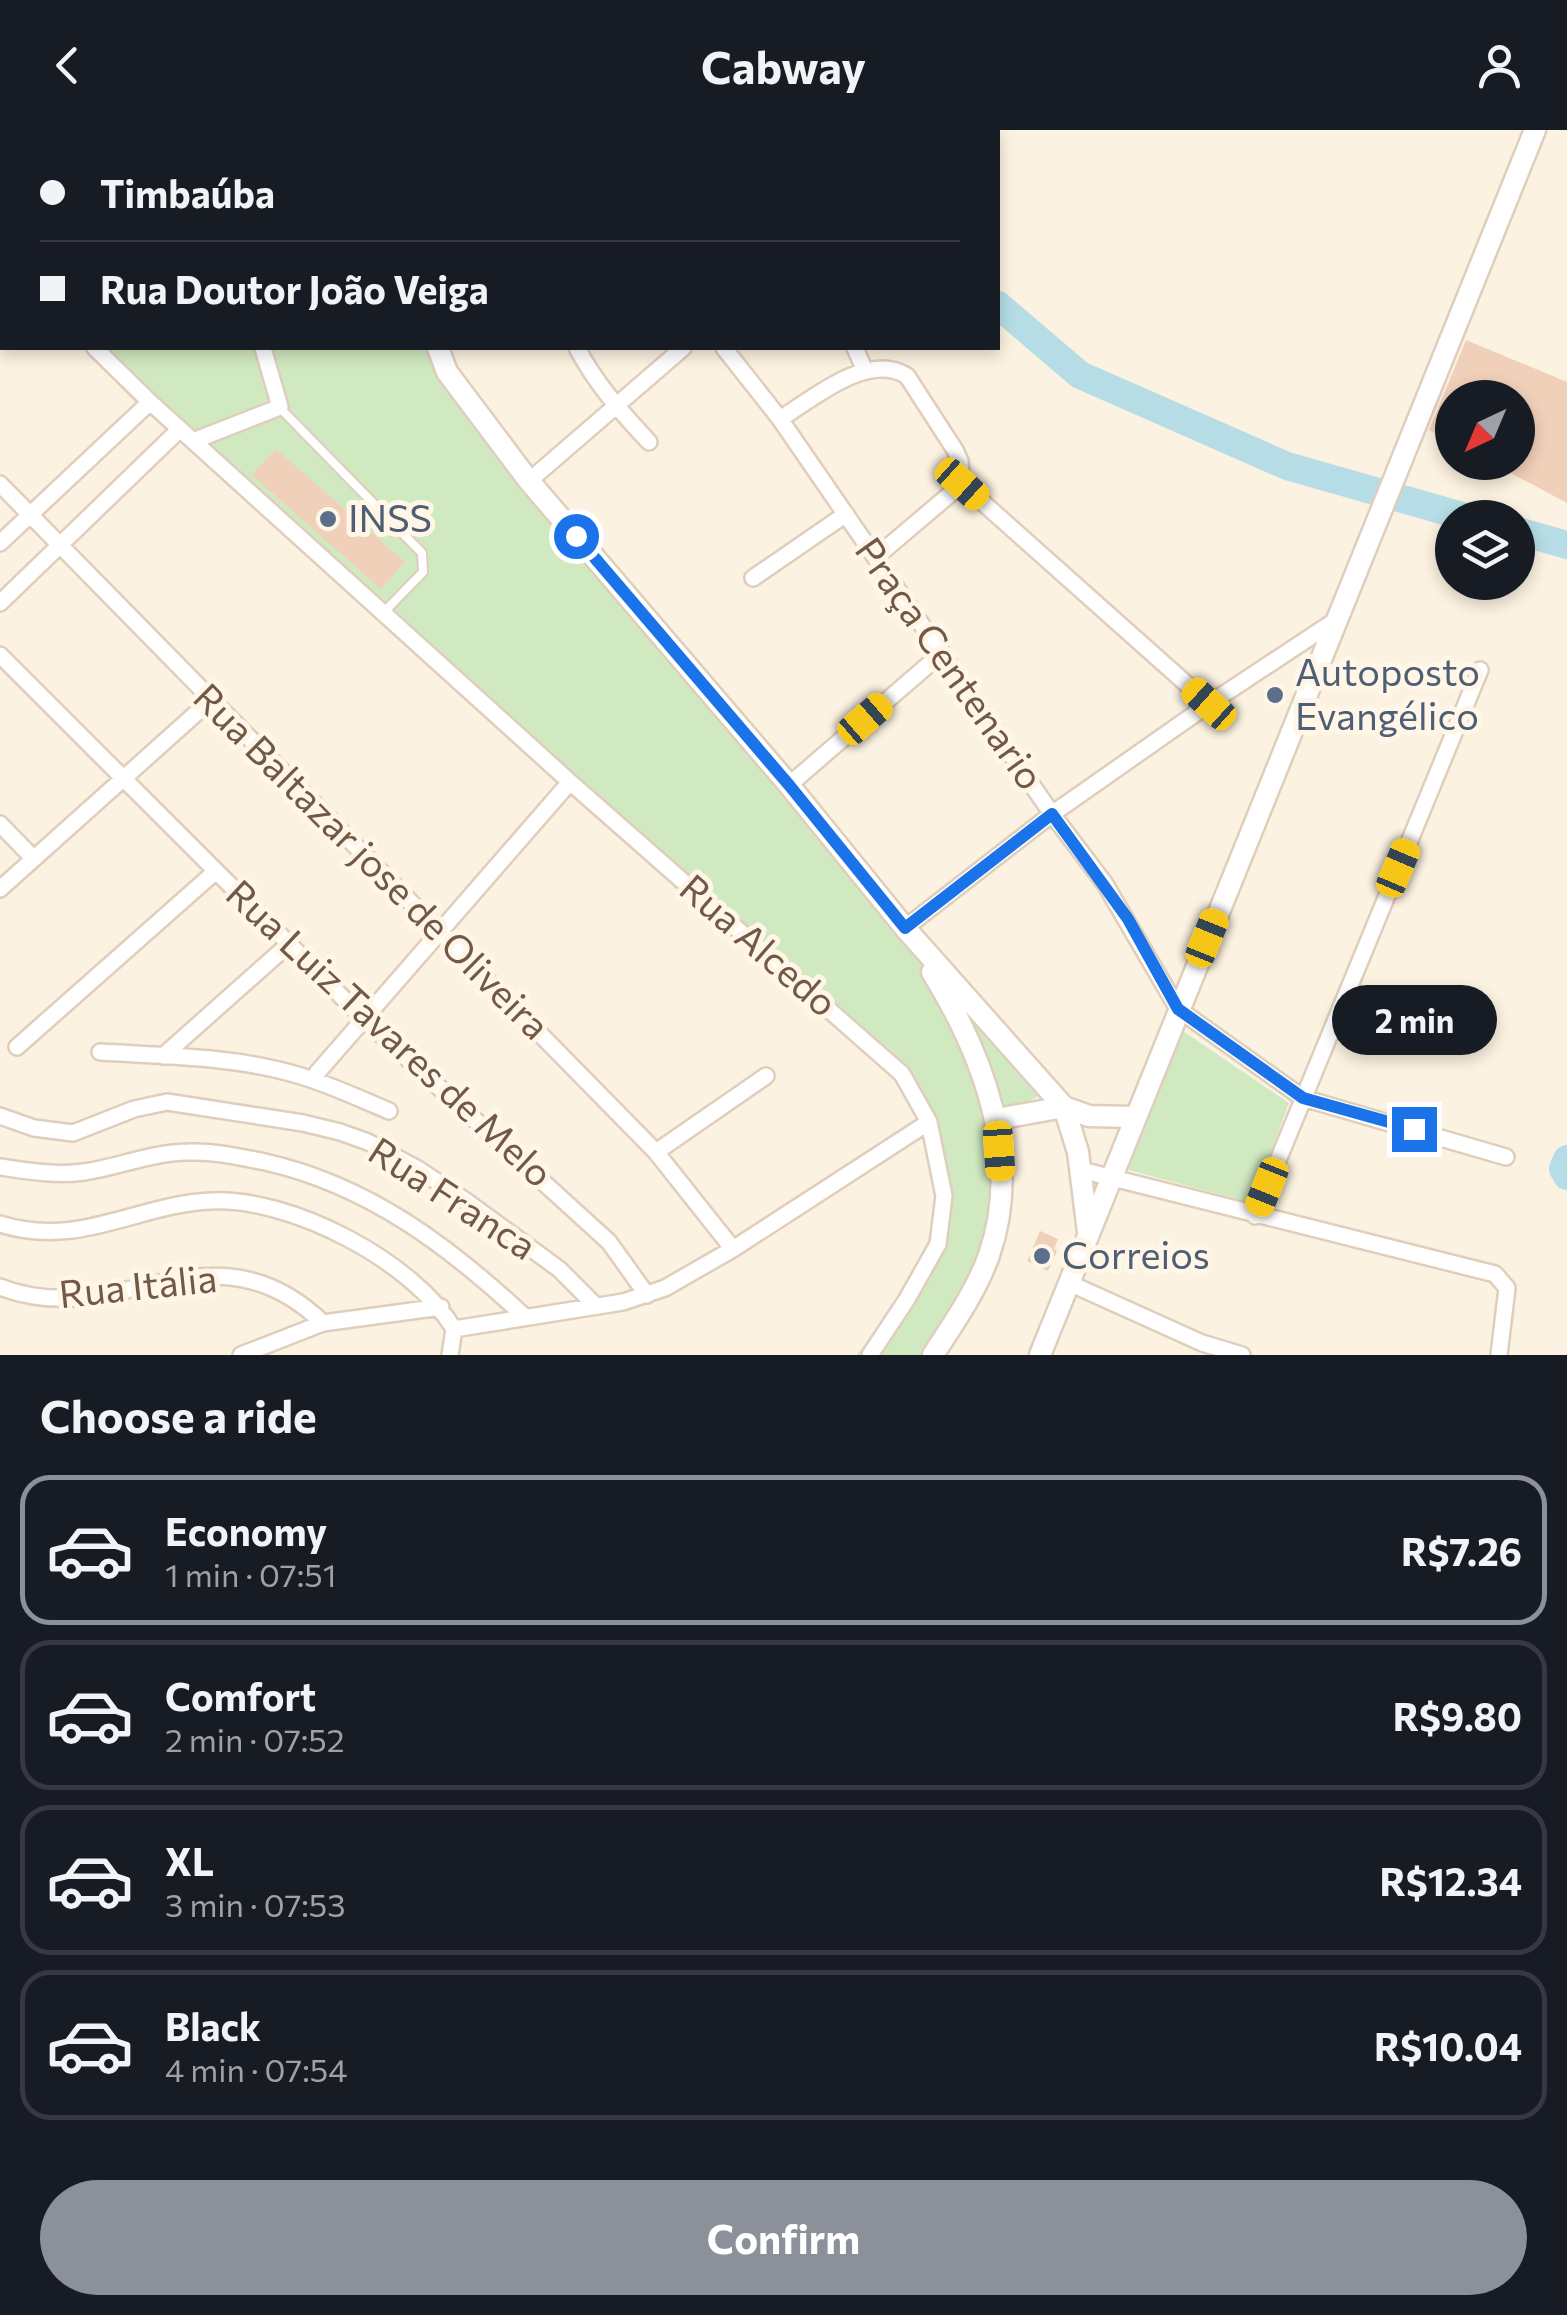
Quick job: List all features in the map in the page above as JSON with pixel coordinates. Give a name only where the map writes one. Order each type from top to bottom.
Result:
[{"type":"street","points":[[1040,1355],[1535,130]]},
{"type":"street","name":"Rua Alcedo","points":[[97,350],[570,782],[902,1074],[930,1122],[944,1196],[938,1244],[908,1299],[870,1355]]},
{"type":"street","points":[[193,441],[280,408],[264,350]]},
{"type":"street","points":[[439,350],[447,372],[529,481],[789,785],[905,928],[1064,1107],[1082,1170],[1088,1234]]},
{"type":"street","points":[[578,350],[616,406],[650,442]]},
{"type":"street","points":[[529,481],[682,350]]},
{"type":"street","name":"Praça Centenario","points":[[726,350],[780,418],[1128,919],[1178,1009],[1303,1098],[1506,1158]]},
{"type":"street","points":[[856,350],[865,371]]},
{"type":"street","points":[[780,418],[865,371],[888,369],[906,376],[955,450],[962,484],[1209,704]]},
{"type":"street","points":[[0,543],[150,402]]},
{"type":"street","points":[[0,604],[180,429]]},
{"type":"street","name":"Rua Baltazar jose de Oliveira","points":[[0,484],[656,1152],[733,1249]]},
{"type":"street","points":[[876,557],[962,484]]},
{"type":"street","points":[[753,578],[846,514]]},
{"type":"street","points":[[905,928],[1052,814],[1336,620]]},
{"type":"street","points":[[789,785],[942,653]]},
{"type":"street","name":"Rua Luiz Tavares de Melo","points":[[0,655],[364,1019],[609,1242],[647,1295]]},
{"type":"street","points":[[1255,1216],[1480,670]]},
{"type":"street","points":[[0,889],[212,700]]},
{"type":"street","points":[[317,1073],[570,782]]},
{"type":"street","points":[[0,824],[33,858]]},
{"type":"street","points":[[17,1047],[216,871]]},
{"type":"street","points":[[905,928],[970,1043],[997,1119],[1001,1198],[989,1256],[933,1355]]},
{"type":"street","points":[[163,1056],[289,944]]},
{"type":"street","points":[[100,1052],[223,1060],[295,1074],[389,1111]]},
{"type":"street","points":[[656,1152],[766,1076]]},
{"type":"street","name":"Rua Franca","points":[[0,1116],[34,1128],[74,1132],[134,1109],[167,1102],[340,1132],[418,1168],[559,1269],[596,1306]]},
{"type":"street","points":[[997,1119],[1064,1107],[1089,1116],[1134,1117]]},
{"type":"street","points":[[454,1329],[647,1295],[733,1249],[930,1122]]},
{"type":"street","points":[[0,1167],[44,1174],[83,1172],[190,1152],[234,1156],[300,1170],[343,1185],[424,1232],[525,1317]]},
{"type":"street","points":[[1082,1170],[1495,1274],[1507,1288],[1498,1355]]},
{"type":"street","points":[[0,1224],[44,1232],[90,1228],[212,1200],[275,1208],[344,1236],[392,1267],[441,1308],[454,1329],[450,1355]]},
{"type":"street","name":"Rua Itália","points":[[0,1287],[36,1298],[66,1298],[104,1295],[194,1277],[230,1275],[261,1281],[280,1290],[323,1322]]},
{"type":"street","points":[[1069,1283],[1238,1354]]},
{"type":"street","points":[[241,1355],[323,1322],[441,1308]]},
{"type":"lane","points":[[280,408],[422,552],[423,572],[383,613]]},
{"type":"green space","points":[[97,350],[439,350],[447,372],[1049,1090],[997,1119],[1000,1213],[933,1355],[857,1355],[938,1244],[944,1196],[929,1123],[902,1073]]},
{"type":"green space","points":[[1180,1029],[1289,1103],[1252,1203],[1125,1169]]},
{"type":"building","points":[[1466,340],[1567,382],[1567,503],[1524,480],[1535,480],[1535,380],[1450,380]]},
{"type":"building","name":"INSS","points":[[276,449],[405,562],[381,589],[252,475]]},
{"type":"building","name":"Correios","points":[[1040,1231],[1058,1239],[1048,1271],[1027,1261]]},
{"type":"waterway","points":[[1000,307],[1080,375],[1287,466],[1435,508]]},
{"type":"waterway","points":[[1535,536],[1567,545]]},
{"type":"waterway","points":[[1567,1159],[1563,1169],[1567,1176]]},
{"type":"place","name":"INSS","points":[[328,519]]},
{"type":"place","name":"Autoposto Evangélico","points":[[1275,695]]},
{"type":"place","name":"Correios","points":[[1042,1256]]},
{"type":"route","points":[[576,536],[789,785],[905,928],[1052,814],[1128,919],[1178,1009],[1303,1098],[1414,1129]]}]
